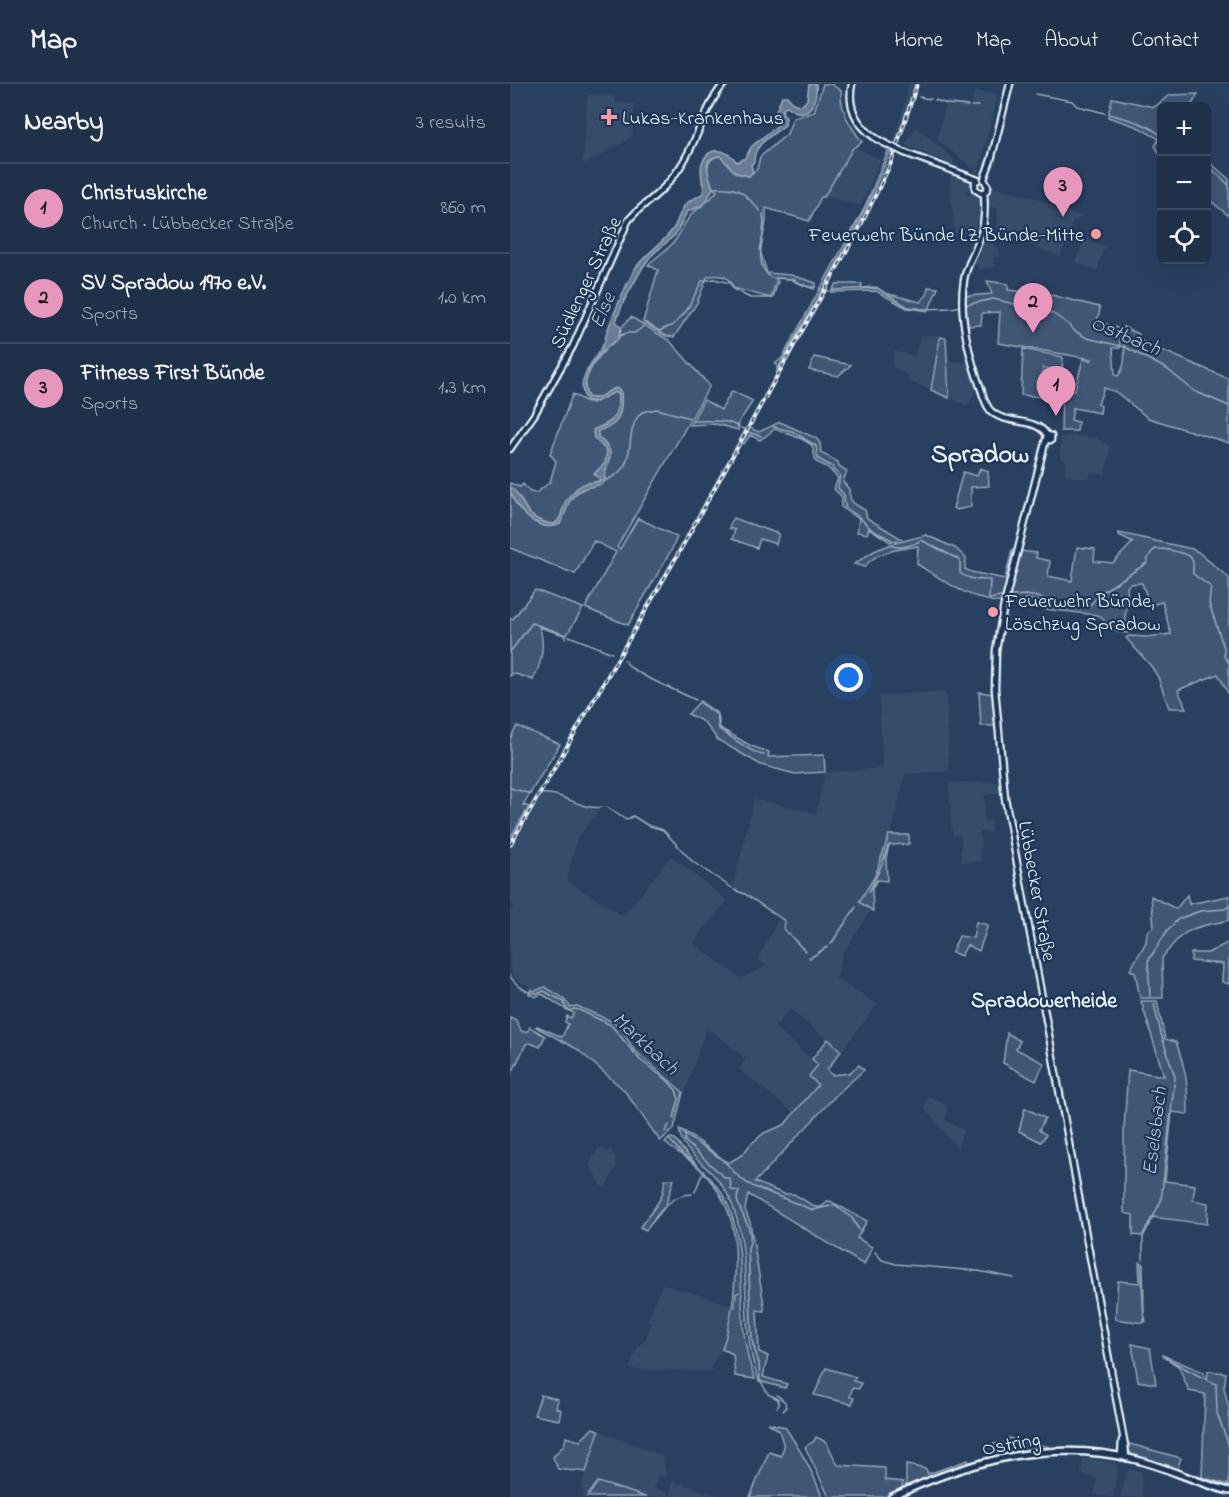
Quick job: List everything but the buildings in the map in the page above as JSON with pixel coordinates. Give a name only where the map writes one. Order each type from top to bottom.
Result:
[{"type":"main road","name":"Südlenger Straße","points":[[510,449],[534,415],[573,346],[628,221],[676,173],[724,84]]},
{"type":"main road","points":[[852,84],[851,103],[857,121],[868,133],[905,153],[976,181],[985,180]]},
{"type":"main road","points":[[976,181],[975,189],[983,192],[988,187],[985,180],[1010,84]]},
{"type":"main road","name":"Lübbecker Straße","points":[[983,192],[983,229],[964,280],[963,305],[966,339],[990,410],[999,417],[1037,426],[1044,430],[1047,438],[1000,622],[995,662],[995,689],[1005,798],[1121,1423],[1123,1457]]},
{"type":"main road","name":"Ostring","points":[[893,1496],[952,1472],[1017,1454],[1074,1451],[1123,1457],[1229,1491]]},
{"type":"shaded area","points":[[809,84],[816,84],[813,104],[805,112],[784,107],[782,113],[786,116],[785,125],[760,145],[751,165],[753,172],[749,176],[736,173],[720,156],[714,157],[708,163],[713,188],[707,200],[701,206],[687,212],[675,235],[650,257],[643,267],[616,321],[621,328],[619,338],[598,357],[587,377],[585,384],[588,397],[599,397],[616,388],[621,391],[618,418],[610,426],[598,431],[598,437],[605,443],[610,454],[605,481],[577,493],[568,505],[560,524],[543,526],[535,522],[515,503],[510,487],[516,492],[530,514],[543,522],[554,524],[559,519],[566,501],[576,489],[584,484],[601,480],[594,474],[605,463],[607,451],[594,438],[593,430],[614,418],[619,394],[615,392],[596,402],[587,401],[583,393],[584,378],[605,341],[613,316],[634,271],[673,229],[685,205],[704,192],[701,170],[705,157],[719,150],[737,162],[745,158],[752,146],[778,125],[776,111],[782,96],[787,96],[793,103],[801,106],[807,100]]},
{"type":"shaded area","points":[[823,84],[831,84],[841,91],[844,112],[862,142],[853,148],[824,197],[821,197],[809,221],[766,208],[766,222],[760,250],[767,273],[791,275],[816,283],[814,289],[795,282],[795,279],[777,278],[771,298],[733,288],[726,278],[711,276],[707,277],[697,303],[674,337],[666,336],[643,322],[658,270],[648,265],[672,244],[690,216],[717,191],[708,177],[710,161],[720,156],[736,173],[748,176],[757,169],[760,157],[787,134],[793,118],[814,112]]},
{"type":"shaded area","points":[[909,84],[918,84],[895,158],[871,211],[709,502],[542,792],[599,811],[577,838],[567,881],[623,916],[671,856],[727,901],[693,943],[740,978],[767,966],[758,959],[780,916],[733,889],[754,799],[816,813],[825,772],[883,768],[879,696],[944,691],[949,771],[905,774],[893,826],[880,865],[859,902],[871,910],[843,951],[836,979],[878,1004],[841,1051],[790,1009],[774,1027],[818,1065],[818,1084],[795,1114],[739,1069],[746,1059],[713,1032],[706,1029],[685,1092],[634,1050],[613,1022],[577,1006],[570,1007],[563,998],[545,987],[535,991],[528,988],[528,985],[513,976],[510,970],[510,910],[514,907],[510,901],[510,850],[538,799],[510,847],[510,838],[641,613],[858,224],[890,152]]},
{"type":"shaded area","points":[[975,91],[998,95],[978,173],[937,139],[947,101],[971,106]]},
{"type":"shaded area","points":[[1198,94],[1193,102],[1161,102],[1170,95]]},
{"type":"shaded area","name":"Lukas-Krankenhaus","points":[[589,95],[615,96],[615,103],[634,104],[632,137],[585,164],[583,162],[587,97]]},
{"type":"shaded area","points":[[1112,98],[1154,107],[1157,105],[1157,138],[1138,127],[1108,117]]},
{"type":"shaded area","points":[[916,127],[954,159],[954,166],[905,145]]},
{"type":"shaded area","points":[[855,148],[881,159],[861,206],[825,196]]},
{"type":"shaded area","points":[[888,151],[890,152],[852,236],[777,370],[775,364],[782,358],[864,209]]},
{"type":"shaded area","points":[[1211,163],[1229,179],[1229,216],[1211,201]]},
{"type":"shaded area","points":[[950,174],[971,183],[970,188],[965,192],[966,195],[976,194],[980,198],[981,220],[978,233],[954,232]]},
{"type":"shaded area","points":[[993,187],[1035,198],[1082,217],[1073,221],[1060,257],[998,232],[998,208],[987,207],[989,190]]},
{"type":"shaded area","points":[[984,232],[1001,254],[993,259],[995,266],[979,270],[978,266],[972,263]]},
{"type":"shaded area","points":[[1084,239],[1105,246],[1097,270],[1075,262]]},
{"type":"shaded area","points":[[987,281],[1008,284],[1008,290],[1051,295],[1099,307],[1097,321],[1120,329],[1120,348],[1113,348],[1115,375],[1118,376],[1121,371],[1125,353],[1123,327],[1139,334],[1138,338],[1143,342],[1229,379],[1229,443],[1148,418],[1116,392],[1104,388],[1098,404],[1101,406],[1100,413],[1073,408],[1071,420],[1078,422],[1077,431],[1061,431],[1062,391],[1075,390],[1083,359],[1091,361],[1092,359],[998,343],[1000,312],[982,313],[981,325],[966,326],[966,296],[992,294]]},
{"type":"shaded area","points":[[836,284],[862,284],[861,288],[876,287],[885,293],[920,302],[927,295],[928,287],[938,288],[928,311],[907,308],[876,291],[831,292]]},
{"type":"shaded area","points":[[631,317],[670,341],[709,387],[617,547],[620,549],[638,518],[677,537],[628,625],[585,608],[616,552],[594,541],[575,574],[510,548],[510,483],[520,487],[523,484],[530,492],[536,493],[550,482],[556,461],[550,454],[573,394],[592,403],[592,399],[588,398],[585,385],[589,372],[607,347],[618,338],[621,328]]},
{"type":"shaded area","points":[[941,335],[931,390],[908,381],[909,376],[892,366],[894,351],[915,356],[920,336]]},
{"type":"shaded area","points":[[940,337],[946,338],[949,398],[931,390]]},
{"type":"shaded area","points":[[1023,349],[1063,357],[1062,370],[1043,368],[1042,397],[1021,395]]},
{"type":"shaded area","points":[[814,357],[851,365],[838,376],[809,370]]},
{"type":"shaded area","points":[[948,362],[970,362],[977,386],[968,406],[949,398]]},
{"type":"shaded area","points":[[1043,367],[1062,370],[1062,401],[1042,397]]},
{"type":"shaded area","points":[[732,391],[753,401],[739,422],[738,430],[716,424],[690,425],[704,400],[721,410]]},
{"type":"shaded area","points":[[780,422],[816,438],[820,443],[821,453],[838,462],[839,466],[847,471],[843,482],[849,489],[853,502],[865,510],[867,518],[902,539],[890,542],[869,528],[867,534],[857,532],[859,519],[841,507],[842,497],[834,489],[838,478],[827,467],[816,462],[812,445],[802,439],[775,429],[760,440],[750,435],[744,444],[742,443],[750,428],[759,432]]},
{"type":"shaded area","points":[[1069,435],[1096,438],[1111,446],[1105,474],[1091,472],[1089,479],[1064,475],[1067,461],[1060,459],[1061,438]]},
{"type":"shaded area","points":[[980,468],[988,471],[989,486],[971,487],[971,507],[956,510],[953,508],[963,472],[977,476]]},
{"type":"shaded area","points":[[733,518],[779,534],[776,544],[760,539],[757,548],[732,539],[735,530],[729,528]]},
{"type":"shaded area","points":[[1119,533],[1192,549],[1229,578],[1229,695],[1218,674],[1178,690],[1186,708],[1169,708],[1158,677],[1126,638],[1171,634],[1162,602],[1150,605],[1142,583],[1130,584],[1127,587],[1128,603],[1125,616],[1128,633],[1117,632],[1098,615],[1045,609],[1045,602],[1026,599],[1025,607],[1007,604],[1019,551],[1037,553],[1036,558],[1050,561],[1048,576],[1072,581],[1077,547],[1095,549],[1094,561],[1113,563],[1133,542]]},
{"type":"shaded area","points":[[926,535],[955,548],[966,558],[965,569],[1005,579],[1012,550],[1014,550],[1003,603],[968,594],[917,564],[918,546],[881,554],[865,567],[854,564],[874,551]]},
{"type":"shaded area","points":[[535,590],[583,608],[565,638],[564,635],[539,627],[542,654],[533,680],[513,673],[510,676],[510,618],[513,619]]},
{"type":"shaded area","points":[[979,692],[993,694],[997,726],[981,726]]},
{"type":"shaded area","points":[[700,701],[718,714],[720,728],[751,746],[769,752],[768,757],[824,755],[825,772],[795,774],[761,765],[718,740],[704,722],[688,714]]},
{"type":"shaded area","points":[[517,726],[560,744],[523,805],[529,807],[510,838],[510,739]]},
{"type":"shaded area","points":[[1002,782],[1003,793],[985,795],[984,821],[991,821],[991,832],[980,832],[981,862],[961,862],[961,835],[952,835],[949,783]]},
{"type":"shaded area","points":[[889,835],[909,835],[909,844],[889,845],[886,858],[887,881],[877,880],[872,888],[873,911],[859,902],[875,876]]},
{"type":"shaded area","points":[[1187,895],[1189,904],[1229,896],[1229,920],[1198,927],[1178,939],[1162,958],[1163,998],[1140,998],[1135,972],[1130,970],[1146,942],[1147,932],[1154,926],[1151,896],[1176,909]]},
{"type":"shaded area","points":[[976,922],[988,925],[979,951],[967,945],[961,956],[952,952],[959,936],[973,938]]},
{"type":"shaded area","points":[[1229,942],[1229,984],[1222,982],[1223,964],[1191,961],[1191,953],[1208,953]]},
{"type":"shaded area","points":[[545,987],[563,998],[570,1007],[577,1006],[621,1028],[634,1050],[683,1092],[674,1129],[660,1141],[624,1090],[577,1049],[536,1027],[562,1037],[568,1024],[565,1022],[567,1016],[571,1018],[574,1013],[541,994],[535,997],[529,994],[531,989],[535,991]]},
{"type":"shaded area","points":[[1141,1001],[1157,1001],[1165,1039],[1176,1042],[1187,1085],[1188,1114],[1172,1112],[1165,1181],[1195,1185],[1193,1200],[1208,1203],[1207,1224],[1152,1217],[1142,1236],[1133,1235],[1133,1215],[1124,1213],[1124,1128],[1128,1070],[1164,1076]]},
{"type":"shaded area","points":[[510,1017],[516,1020],[522,1032],[528,1031],[530,1027],[545,1036],[540,1047],[530,1043],[526,1044],[510,1077]]},
{"type":"shaded area","points":[[1007,1033],[1020,1041],[1016,1049],[1044,1063],[1036,1081],[1003,1063]]},
{"type":"shaded area","points":[[828,1039],[841,1051],[827,1070],[832,1075],[849,1073],[859,1065],[864,1070],[839,1092],[755,1182],[784,1194],[794,1194],[815,1207],[822,1207],[830,1201],[867,1221],[857,1238],[872,1247],[864,1265],[748,1194],[745,1210],[750,1222],[764,1305],[764,1311],[757,1310],[759,1352],[768,1356],[763,1377],[787,1384],[785,1388],[759,1381],[752,1359],[743,1250],[733,1207],[720,1182],[684,1144],[679,1129],[728,1163],[742,1155],[764,1133],[784,1125],[818,1085],[809,1076],[818,1065],[812,1059]]},
{"type":"shaded area","points":[[929,1096],[948,1106],[945,1120],[964,1130],[957,1147],[924,1108]]},
{"type":"shaded area","points":[[1025,1108],[1045,1118],[1039,1130],[1046,1135],[1041,1142],[1019,1131]]},
{"type":"shaded area","points":[[670,1138],[675,1139],[711,1179],[729,1207],[739,1249],[744,1336],[755,1379],[735,1376],[733,1354],[722,1349],[731,1313],[736,1257],[729,1213],[714,1185],[702,1171],[665,1143]]},
{"type":"shaded area","points":[[599,1147],[608,1152],[610,1148],[617,1166],[604,1189],[589,1164]]},
{"type":"shaded area","points":[[674,1179],[665,1207],[646,1230],[640,1227],[660,1199],[664,1180]]},
{"type":"shaded area","points":[[1139,1262],[1141,1262],[1144,1323],[1115,1319],[1118,1281],[1140,1283]]},
{"type":"shaded area","points":[[662,1284],[732,1305],[729,1329],[711,1371],[629,1369],[638,1346],[645,1341],[651,1323],[647,1322]]},
{"type":"shaded area","points":[[1132,1344],[1150,1348],[1156,1384],[1138,1381]]},
{"type":"shaded area","points":[[1162,1355],[1203,1372],[1207,1380],[1208,1371],[1226,1373],[1224,1388],[1229,1409],[1229,1485],[1202,1477],[1205,1394],[1189,1391],[1179,1367]]},
{"type":"shaded area","points":[[826,1368],[856,1377],[853,1381],[861,1383],[859,1389],[852,1388],[850,1397],[854,1398],[852,1404],[814,1395]]},
{"type":"shaded area","points":[[541,1395],[558,1399],[556,1408],[561,1410],[559,1420],[534,1415]]},
{"type":"shaded area","points":[[768,1423],[785,1427],[815,1478],[822,1497],[750,1497],[769,1452],[781,1456],[784,1447],[779,1430]]},
{"type":"shaded area","points":[[593,1428],[599,1431],[586,1472],[558,1469],[553,1457],[564,1445],[566,1437],[580,1441]]},
{"type":"shaded area","points":[[599,1431],[663,1456],[666,1477],[658,1475],[654,1488],[667,1492],[668,1497],[583,1497],[584,1491],[581,1489]]},
{"type":"shaded area","points":[[816,1437],[826,1442],[838,1465],[885,1468],[885,1480],[903,1482],[902,1489],[884,1497],[829,1497],[805,1447]]},
{"type":"shaded area","points":[[1008,1438],[1050,1447],[1011,1454],[991,1447],[992,1444],[1006,1443]]},
{"type":"shaded area","points":[[1126,1443],[1181,1458],[1177,1470],[1133,1456]]},
{"type":"shaded area","points":[[1084,1458],[1115,1463],[1118,1467],[1113,1497],[1094,1495],[1097,1478],[1081,1474]]},
{"type":"shaded area","points":[[968,1460],[969,1465],[906,1487],[906,1465],[926,1469],[928,1474]]},
{"type":"shaded area","points":[[1130,1469],[1141,1471],[1143,1497],[1120,1497]]},
{"type":"shaded area","points":[[672,1481],[720,1496],[671,1497]]},
{"type":"shaded area","points":[[598,1482],[646,1497],[587,1497]]},
{"type":"waterway","points":[[1035,94],[1072,101],[1077,106],[1105,113]]},
{"type":"waterway","points":[[919,97],[931,99]]},
{"type":"waterway","points":[[935,100],[968,106]]},
{"type":"waterway","points":[[971,106],[978,106]]},
{"type":"waterway","points":[[1109,114],[1144,125],[1157,133]]},
{"type":"waterway","points":[[1211,169],[1229,185]]},
{"type":"waterway","name":"Ostbach","points":[[713,188],[735,189],[760,211]]},
{"type":"waterway","name":"Ostbach","points":[[763,214],[761,256],[765,271],[771,278],[791,279],[808,287],[815,287]]},
{"type":"waterway","points":[[646,323],[659,331],[673,325],[687,310],[702,281],[714,279],[730,283],[737,291]]},
{"type":"waterway","points":[[739,292],[750,298],[773,298],[778,281]]},
{"type":"waterway","name":"Ostbach","points":[[833,290],[877,288],[908,307],[923,309],[952,308],[993,299],[1052,313],[1087,338],[1125,347],[1167,369],[1194,391],[1229,406]]},
{"type":"waterway","points":[[619,336],[635,333],[645,325]]},
{"type":"waterway","name":"Eselsbach","points":[[604,481],[616,475],[623,467],[627,459],[632,430],[642,412],[657,409],[690,418]]},
{"type":"waterway","name":"Eselsbach","points":[[693,421],[723,422],[739,427]]},
{"type":"waterway","name":"Eselsbach","points":[[773,427],[792,431],[816,446],[818,459],[833,467],[833,470],[840,475],[838,488],[844,495],[845,507],[872,530],[892,540]]},
{"type":"waterway","name":"Eselsbach","points":[[748,432],[761,436]]},
{"type":"waterway","name":"Eselsbach","points":[[892,546],[907,546],[921,540],[960,560],[960,573],[964,576],[990,580],[989,599],[1001,597]]},
{"type":"waterway","name":"Eselsbach","points":[[1012,596],[1026,595],[1043,598],[1049,602],[1090,605],[1102,592],[1147,563],[1154,550],[1162,549],[1180,553],[1192,559],[1193,574],[1211,587],[1209,603],[1224,648],[1224,656],[1229,663]]},
{"type":"waterway","points":[[510,652],[532,623],[566,635]]},
{"type":"waterway","points":[[569,636],[612,653]]},
{"type":"waterway","points":[[624,660],[631,668],[648,678],[696,700]]},
{"type":"waterway","points":[[699,702],[717,715],[719,729],[748,748],[764,755]]},
{"type":"waterway","points":[[510,788],[531,794]]},
{"type":"waterway","points":[[541,794],[556,795],[587,806],[602,807]]},
{"type":"waterway","points":[[607,807],[626,820],[633,816],[647,825],[663,830],[693,862],[732,888]]},
{"type":"waterway","points":[[869,892],[888,846]]},
{"type":"waterway","points":[[734,890],[745,894],[785,921],[784,929],[805,951]]},
{"type":"waterway","name":"Eselsbach","points":[[1150,996],[1148,961],[1167,931],[1178,919],[1200,911],[1225,909],[1229,906]]},
{"type":"waterway","points":[[831,944],[856,907]]},
{"type":"waterway","points":[[809,957],[827,947]]},
{"type":"waterway","name":"Markbach","points":[[510,976],[517,984],[531,993],[544,991],[564,1002],[570,1011],[579,1010],[611,1025],[640,1060],[667,1080],[676,1090],[679,1099],[674,1118]]},
{"type":"waterway","name":"Eselsbach","points":[[1143,1259],[1143,1237],[1161,1201],[1175,1077],[1154,1004]]},
{"type":"waterway","points":[[665,1132],[669,1125]]},
{"type":"waterway","name":"Markbach","points":[[681,1131],[721,1159],[742,1180],[751,1185]]},
{"type":"waterway","points":[[685,1135],[685,1141],[725,1178],[730,1178],[731,1190],[739,1191],[737,1200],[750,1236],[748,1248],[752,1341],[759,1363],[760,1380],[768,1394],[778,1399],[777,1407]]},
{"type":"waterway","points":[[669,1139],[683,1155],[693,1162]]},
{"type":"waterway","points":[[695,1192],[702,1174]]},
{"type":"waterway","name":"Markbach","points":[[752,1186],[813,1210],[835,1205],[852,1218],[859,1230]]},
{"type":"waterway","points":[[648,1227],[672,1200],[692,1194]]},
{"type":"waterway","name":"Markbach","points":[[875,1252],[882,1260],[896,1264],[978,1271],[1014,1278]]},
{"type":"waterway","name":"Eselsbach","points":[[1143,1263],[1146,1322]]},
{"type":"waterway","points":[[735,1302],[736,1294],[739,1292]]},
{"type":"waterway","name":"Eselsbach","points":[[1164,1357],[1203,1378]]},
{"type":"waterway","name":"Eselsbach","points":[[1208,1380],[1216,1384],[1217,1413],[1229,1446]]},
{"type":"waterway","points":[[777,1395],[785,1402],[786,1408],[783,1411]]},
{"type":"railway","points":[[510,845],[673,563],[861,225],[891,163],[917,84]]},
{"type":"place","name":"Lukas-Krankenhaus","points":[[609,117]]},
{"type":"place","name":"Fitness First Bünde","points":[[1063,217]]},
{"type":"place","name":"Feuerwehr Bünde LZ Bünde-Mitte","points":[[1096,234]]},
{"type":"place","name":"SV Spradow 1970 e.V.","points":[[1033,333]]},
{"type":"place","name":"Christuskirche","points":[[1056,416]]},
{"type":"place","name":"Feuerwehr Bünde, Löschzug Spradow","points":[[993,612]]},
{"type":"district","name":"Spradow","points":[[980,453]]},
{"type":"district","name":"Spradowerheide","points":[[1044,999]]},
{"type":"water label","name":"Else","points":[[602,310]]}]
